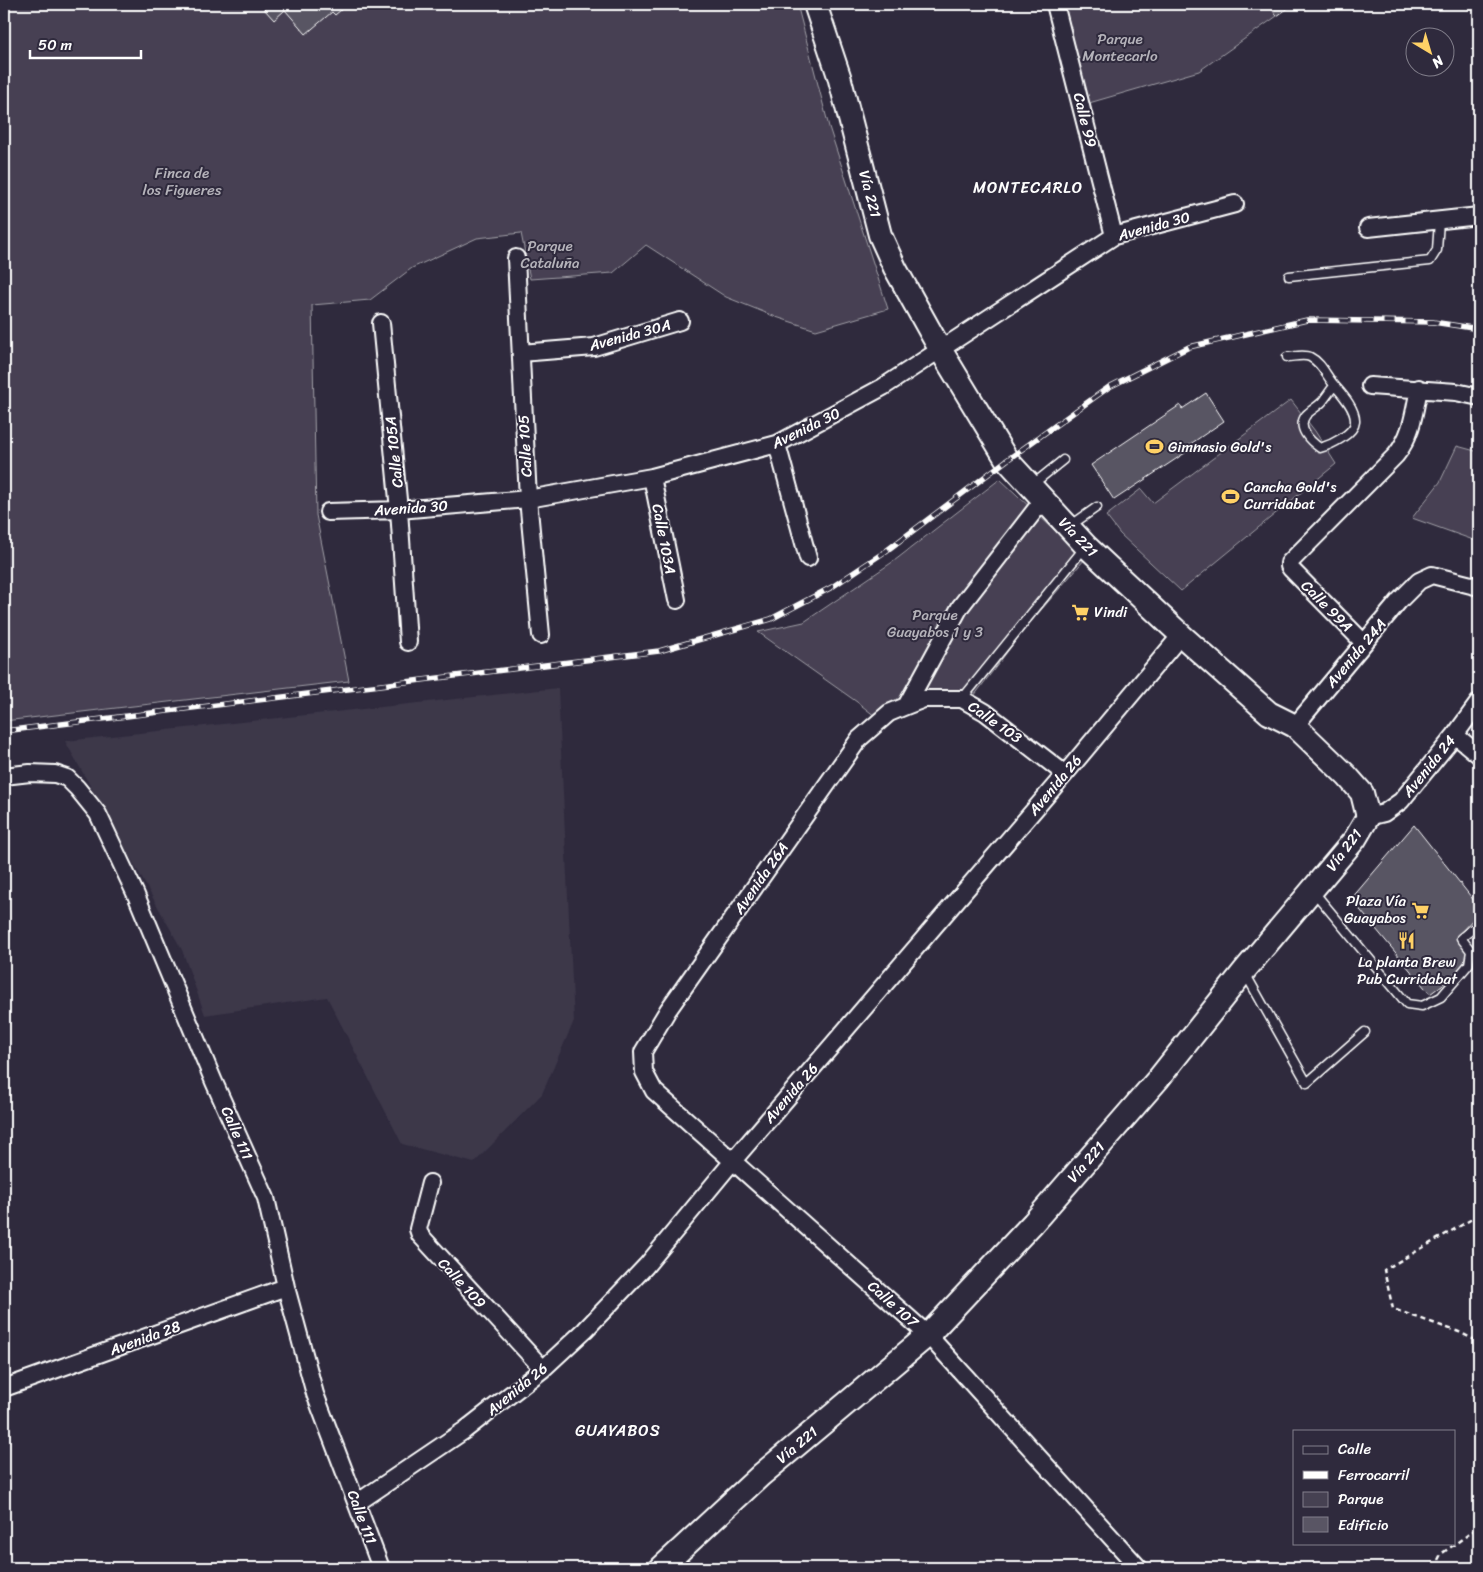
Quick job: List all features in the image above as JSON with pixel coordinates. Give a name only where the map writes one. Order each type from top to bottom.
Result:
[{"type":"main road","name":"Vía 221","points":[[661,1568],[761,1475],[928,1335],[1046,1209],[1159,1078],[1244,971],[1355,839],[1368,817],[1362,793],[1347,776],[1295,726],[1269,713],[1181,635],[1086,546],[1007,460],[894,268],[880,235],[839,76],[815,4]]},
{"type":"street","name":"Calle 99","points":[[1055,4],[1114,236]]},
{"type":"street","name":"Avenida 30","points":[[328,512],[399,510],[528,499],[652,477],[777,444],[882,387],[1114,236],[1235,204]]},
{"type":"street","points":[[1368,228],[1479,216]]},
{"type":"street","name":"Calle 105","points":[[516,258],[528,499],[540,635]]},
{"type":"street","name":"Avenida 30A","points":[[521,353],[594,346],[680,321]]},
{"type":"street","name":"Calle 105A","points":[[381,323],[399,510],[408,642]]},
{"type":"street","points":[[1370,386],[1419,388],[1456,392],[1479,397]]},
{"type":"street","name":"Calle 99A","points":[[1364,643],[1288,566],[1404,445],[1409,434],[1419,388]]},
{"type":"street","points":[[777,444],[808,558]]},
{"type":"street","name":"Calle 103A","points":[[652,477],[676,600]]},
{"type":"street","points":[[906,706],[960,607],[1037,493]]},
{"type":"street","name":"Avenida 24A","points":[[1295,726],[1399,601],[1419,581],[1432,575],[1479,587]]},
{"type":"street","name":"Avenida 26","points":[[357,1503],[465,1430],[543,1370],[585,1330],[646,1266],[732,1162],[1065,774],[1181,635]]},
{"type":"street","name":"Calle 103","points":[[888,713],[924,699],[962,699],[985,712],[1065,774]]},
{"type":"street","name":"Avenida 24","points":[[1368,817],[1384,813],[1401,801],[1455,735],[1479,702]]},
{"type":"street","name":"Avenida 26A","points":[[643,1052],[668,1010],[859,739],[888,713]]},
{"type":"street","points":[[1455,735],[1479,755]]},
{"type":"street","name":"Calle 111","points":[[4,776],[30,773],[55,774],[66,778],[78,788],[98,814],[136,895],[214,1082],[266,1198],[286,1287],[315,1394],[382,1568]]},
{"type":"street","name":"Calle 107","points":[[643,1052],[644,1072],[654,1091],[928,1335],[1139,1568]]},
{"type":"street","name":"Calle 109","points":[[430,1184],[418,1229],[420,1235],[543,1370]]},
{"type":"street","name":"Avenida 28","points":[[4,1388],[286,1287]]},
{"type":"lane","points":[[1289,276],[1430,261],[1437,250],[1439,221]]},
{"type":"lane","points":[[1287,357],[1308,356],[1319,364],[1334,386],[1340,390],[1353,411],[1356,420],[1354,427],[1341,439],[1320,448],[1307,436],[1302,428],[1302,422],[1307,414],[1322,402],[1334,386]]},
{"type":"lane","points":[[1037,493],[1063,460]]},
{"type":"lane","points":[[1068,527],[1096,507]]},
{"type":"lane","points":[[962,699],[1086,546]]},
{"type":"lane","points":[[1313,890],[1407,1004],[1422,1006],[1441,996],[1469,964],[1472,951],[1461,938],[1479,924]]},
{"type":"lane","points":[[1244,971],[1307,1083],[1365,1032]]},
{"type":"path","points":[[1479,1215],[1384,1270],[1393,1308],[1459,1332],[1479,1342]]},
{"type":"path","points":[[1456,1543],[1479,1527]]},
{"type":"path","points":[[1434,1568],[1441,1554],[1455,1544]]},
{"type":"shaded area","points":[[558,688],[574,1021],[542,1094],[474,1163],[402,1144],[327,997],[205,1015],[182,950],[65,741]]},
{"type":"green space","name":"Finca de los Figueres","points":[[4,4],[797,4],[829,127],[888,309],[816,330],[776,317],[726,297],[646,245],[613,273],[530,279],[521,233],[477,238],[412,268],[370,300],[312,305],[316,515],[349,681],[4,721]]},
{"type":"green space","name":"Parque Montecarlo","points":[[1063,4],[1268,4],[1277,16],[1199,71],[1089,103]]},
{"type":"green space","name":"Cancha Gold's Curridabat","points":[[1291,400],[1315,431],[1336,464],[1181,591],[1120,534],[1106,516],[1141,489],[1153,503]]},
{"type":"green space","points":[[1457,446],[1479,452],[1479,542],[1412,518],[1440,482]]},
{"type":"green space","name":"Parque Guayabos 1 y 3","points":[[1000,479],[1085,559],[1023,631],[971,700],[931,699],[880,720],[758,632],[804,622],[894,561]]},
{"type":"building","points":[[270,4],[348,4],[335,15],[332,12],[306,34],[285,10],[274,20],[264,9]]},
{"type":"building","points":[[1268,4],[1294,4],[1277,16]]},
{"type":"building","name":"Gimnasio Gold's","points":[[1206,393],[1224,421],[1189,445],[1191,449],[1114,500],[1091,465],[1180,405],[1182,409]]},
{"type":"building","name":"Plaza Vía Guayabos","points":[[1414,825],[1479,907],[1479,913],[1459,934],[1479,957],[1430,994],[1351,899]]},
{"type":"railway","points":[[4,731],[659,651],[771,619],[832,587],[886,551],[1007,460],[1109,387],[1189,347],[1307,320],[1433,322],[1479,329]]},
{"type":"place","name":"Gimnasio Gold's","points":[[1154,447]]},
{"type":"place","name":"Cancha Gold's Curridabat","points":[[1230,496]]},
{"type":"place","name":"Vindi","points":[[1080,612]]},
{"type":"place","name":"Plaza Vía Guayabos","points":[[1420,910]]},
{"type":"place","name":"La planta Brew Pub Curridabat","points":[[1407,941]]},
{"type":"district","name":"MONTECARLO","points":[[1028,187]]},
{"type":"district","name":"GUAYABOS","points":[[618,1430]]},
{"type":"park label","name":"Parque Cataluña","points":[[550,254]]}]
